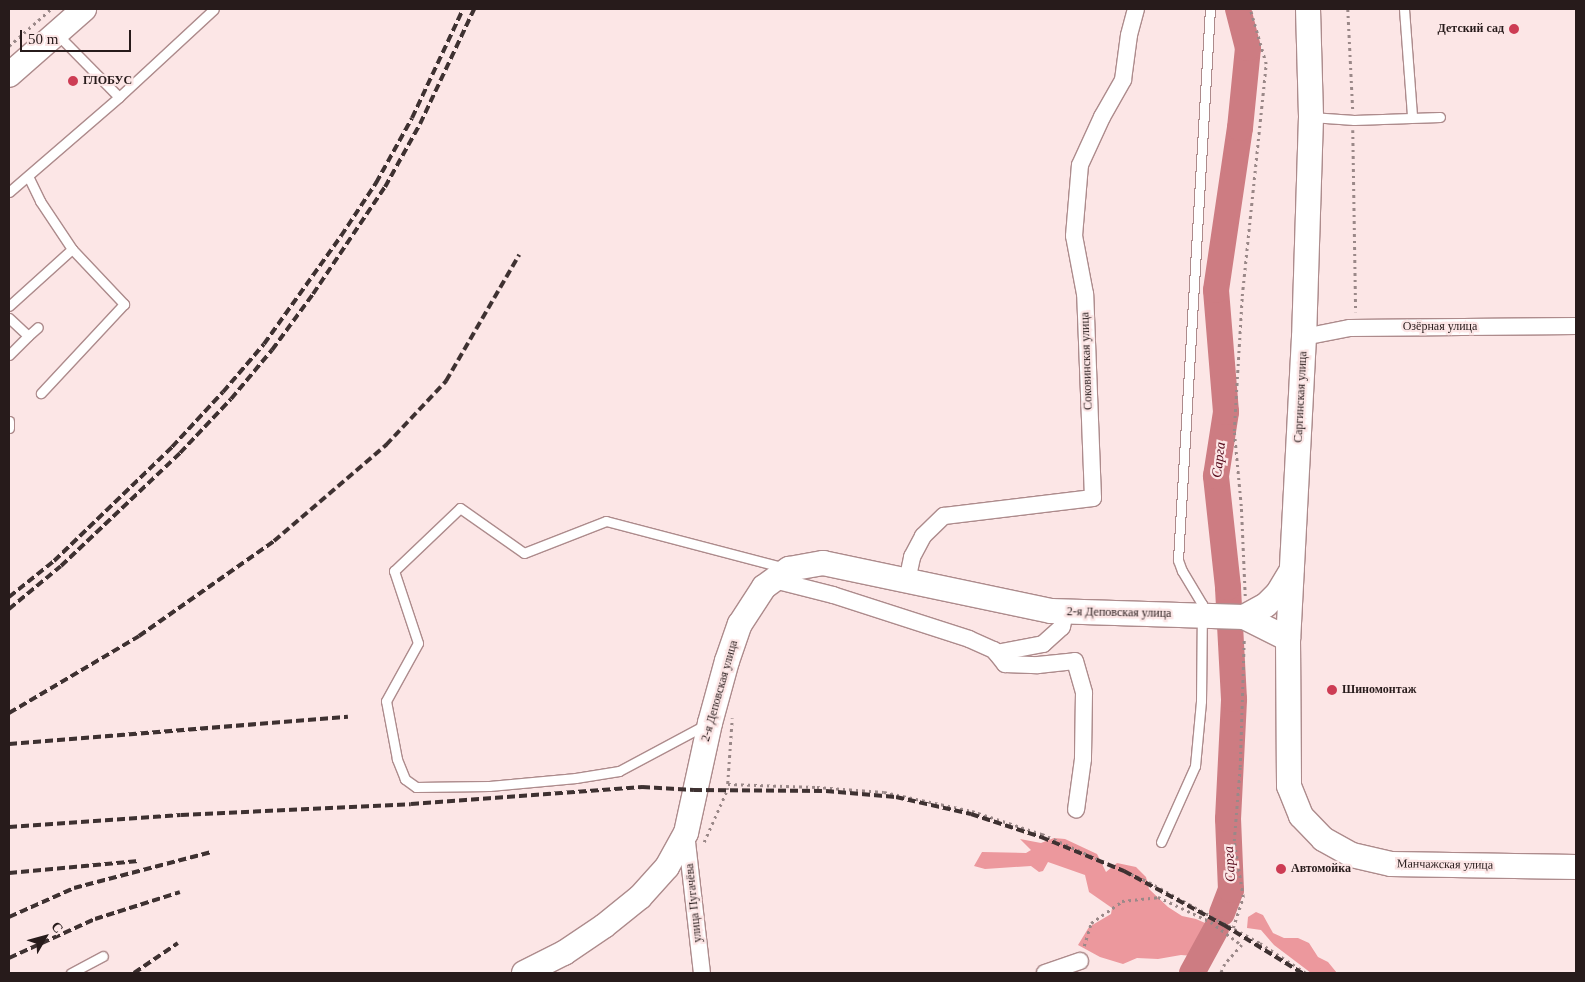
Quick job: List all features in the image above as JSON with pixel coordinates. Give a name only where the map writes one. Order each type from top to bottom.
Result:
[{"type":"street","points":[[9,75],[84,9]]},
{"type":"street","name":"Соковинская улица","points":[[907,581],[912,557],[923,536],[944,516],[1093,498],[1085,294],[1074,236],[1080,165],[1102,117],[1123,80],[1129,35],[1136,9]]},
{"type":"street","name":"Саргинская улица","points":[[1289,786],[1288,639],[1304,337],[1311,117],[1308,9]]},
{"type":"street","name":"Озёрная улица","points":[[1304,337],[1350,328],[1576,326]]},
{"type":"street","name":"2-я Деповская улица","points":[[524,973],[564,953],[604,926],[640,897],[667,867],[686,833],[710,723],[740,624],[764,587],[782,574],[823,563],[1051,612],[1244,617]]},
{"type":"street","points":[[1244,617],[1266,605],[1291,571]]},
{"type":"street","points":[[782,574],[969,639],[996,653],[1005,664],[1038,665],[1075,661],[1084,692],[1083,759],[1076,810]]},
{"type":"street","points":[[996,653],[1043,644],[1062,627],[1065,612]]},
{"type":"street","points":[[1244,617],[1288,639]]},
{"type":"street","name":"Манчажская улица","points":[[1289,786],[1301,816],[1322,839],[1352,855],[1391,864],[1576,867]]},
{"type":"street","name":"улица Пугачёва","points":[[686,833],[702,973]]},
{"type":"street","points":[[1046,973],[1080,961]]},
{"type":"lane","points":[[9,192],[119,96],[214,9]]},
{"type":"lane","points":[[1162,842],[1195,766],[1208,616],[1182,571],[1178,560],[1210,9]]},
{"type":"lane","points":[[1404,9],[1412,116]]},
{"type":"lane","points":[[56,33],[119,96]]},
{"type":"lane","points":[[1311,117],[1354,120],[1412,116],[1440,117]]},
{"type":"lane","points":[[28,176],[40,202],[72,249],[124,304],[41,393]]},
{"type":"lane","points":[[9,306],[72,249]]},
{"type":"lane","points":[[9,318],[28,336]]},
{"type":"lane","points":[[9,355],[38,327]]},
{"type":"lane","points":[[9,421],[9,428]]},
{"type":"lane","points":[[710,723],[619,770],[576,778],[488,786],[416,787],[405,779],[397,759],[386,701],[418,643],[394,571],[460,508],[524,552],[606,522],[782,574]]},
{"type":"lane","points":[[71,973],[103,956]]},
{"type":"path","points":[[9,46],[51,9]]},
{"type":"path","points":[[1233,928],[1244,897],[1234,840],[1240,767],[1244,617],[1241,506],[1234,431],[1242,296],[1266,64],[1250,9]]},
{"type":"path","points":[[1348,9],[1354,120],[1356,316]]},
{"type":"path","points":[[728,784],[817,786],[884,792],[972,811],[1042,834],[1149,882],[1233,928],[1306,973]]},
{"type":"path","points":[[1080,961],[1091,922],[1122,901],[1158,897],[1211,922],[1242,946],[1225,964],[1221,973]]},
{"type":"shaded area","points":[[1054,838],[1065,839],[1097,854],[1106,872],[1117,863],[1136,867],[1146,877],[1149,889],[1168,907],[1182,916],[1196,919],[1212,926],[1216,934],[1206,957],[1181,955],[1158,959],[1137,958],[1123,964],[1100,957],[1078,945],[1089,927],[1111,914],[1112,908],[1089,892],[1085,875],[1048,862],[1043,871],[1039,872],[1031,866],[985,869],[974,866],[982,852],[1026,853],[1031,850],[1020,839],[1041,843]]},
{"type":"shaded area","points":[[1256,912],[1263,915],[1273,933],[1284,938],[1298,938],[1309,943],[1318,957],[1328,962],[1337,973],[1311,973],[1274,945],[1261,930],[1247,928],[1248,917]]},
{"type":"waterway","name":"Сарга","points":[[1222,913],[1231,890],[1228,819],[1234,699],[1228,587],[1216,476],[1226,412],[1216,290],[1240,128],[1248,48],[1238,9]]},
{"type":"waterway","name":"Сарга","points":[[1192,973],[1216,929]]},
{"type":"railway","points":[[9,597],[54,561],[172,447],[264,344],[341,236],[376,183],[412,118],[463,9]]},
{"type":"railway","points":[[9,609],[61,566],[180,453],[231,399],[272,350],[313,294],[385,187],[420,124],[474,9]]},
{"type":"railway","points":[[9,713],[139,636],[274,541],[386,445],[446,381],[519,255]]},
{"type":"railway","points":[[9,744],[348,717]]},
{"type":"railway","points":[[9,827],[181,815],[411,804],[642,787],[694,790],[826,791],[896,797],[971,814],[1041,837],[1124,871],[1224,925],[1302,973]]},
{"type":"railway","points":[[9,917],[74,888],[211,852]]},
{"type":"railway","points":[[9,873],[138,861]]},
{"type":"railway","points":[[9,958],[95,919],[180,892]]},
{"type":"railway","points":[[134,973],[178,943]]},
{"type":"place","name":"Детский сад","points":[[1514,29]]},
{"type":"place","name":"ГЛОБУС","points":[[73,81]]},
{"type":"place","name":"Шиномонтаж","points":[[1332,690]]},
{"type":"place","name":"Автомойка","points":[[1281,869]]}]
